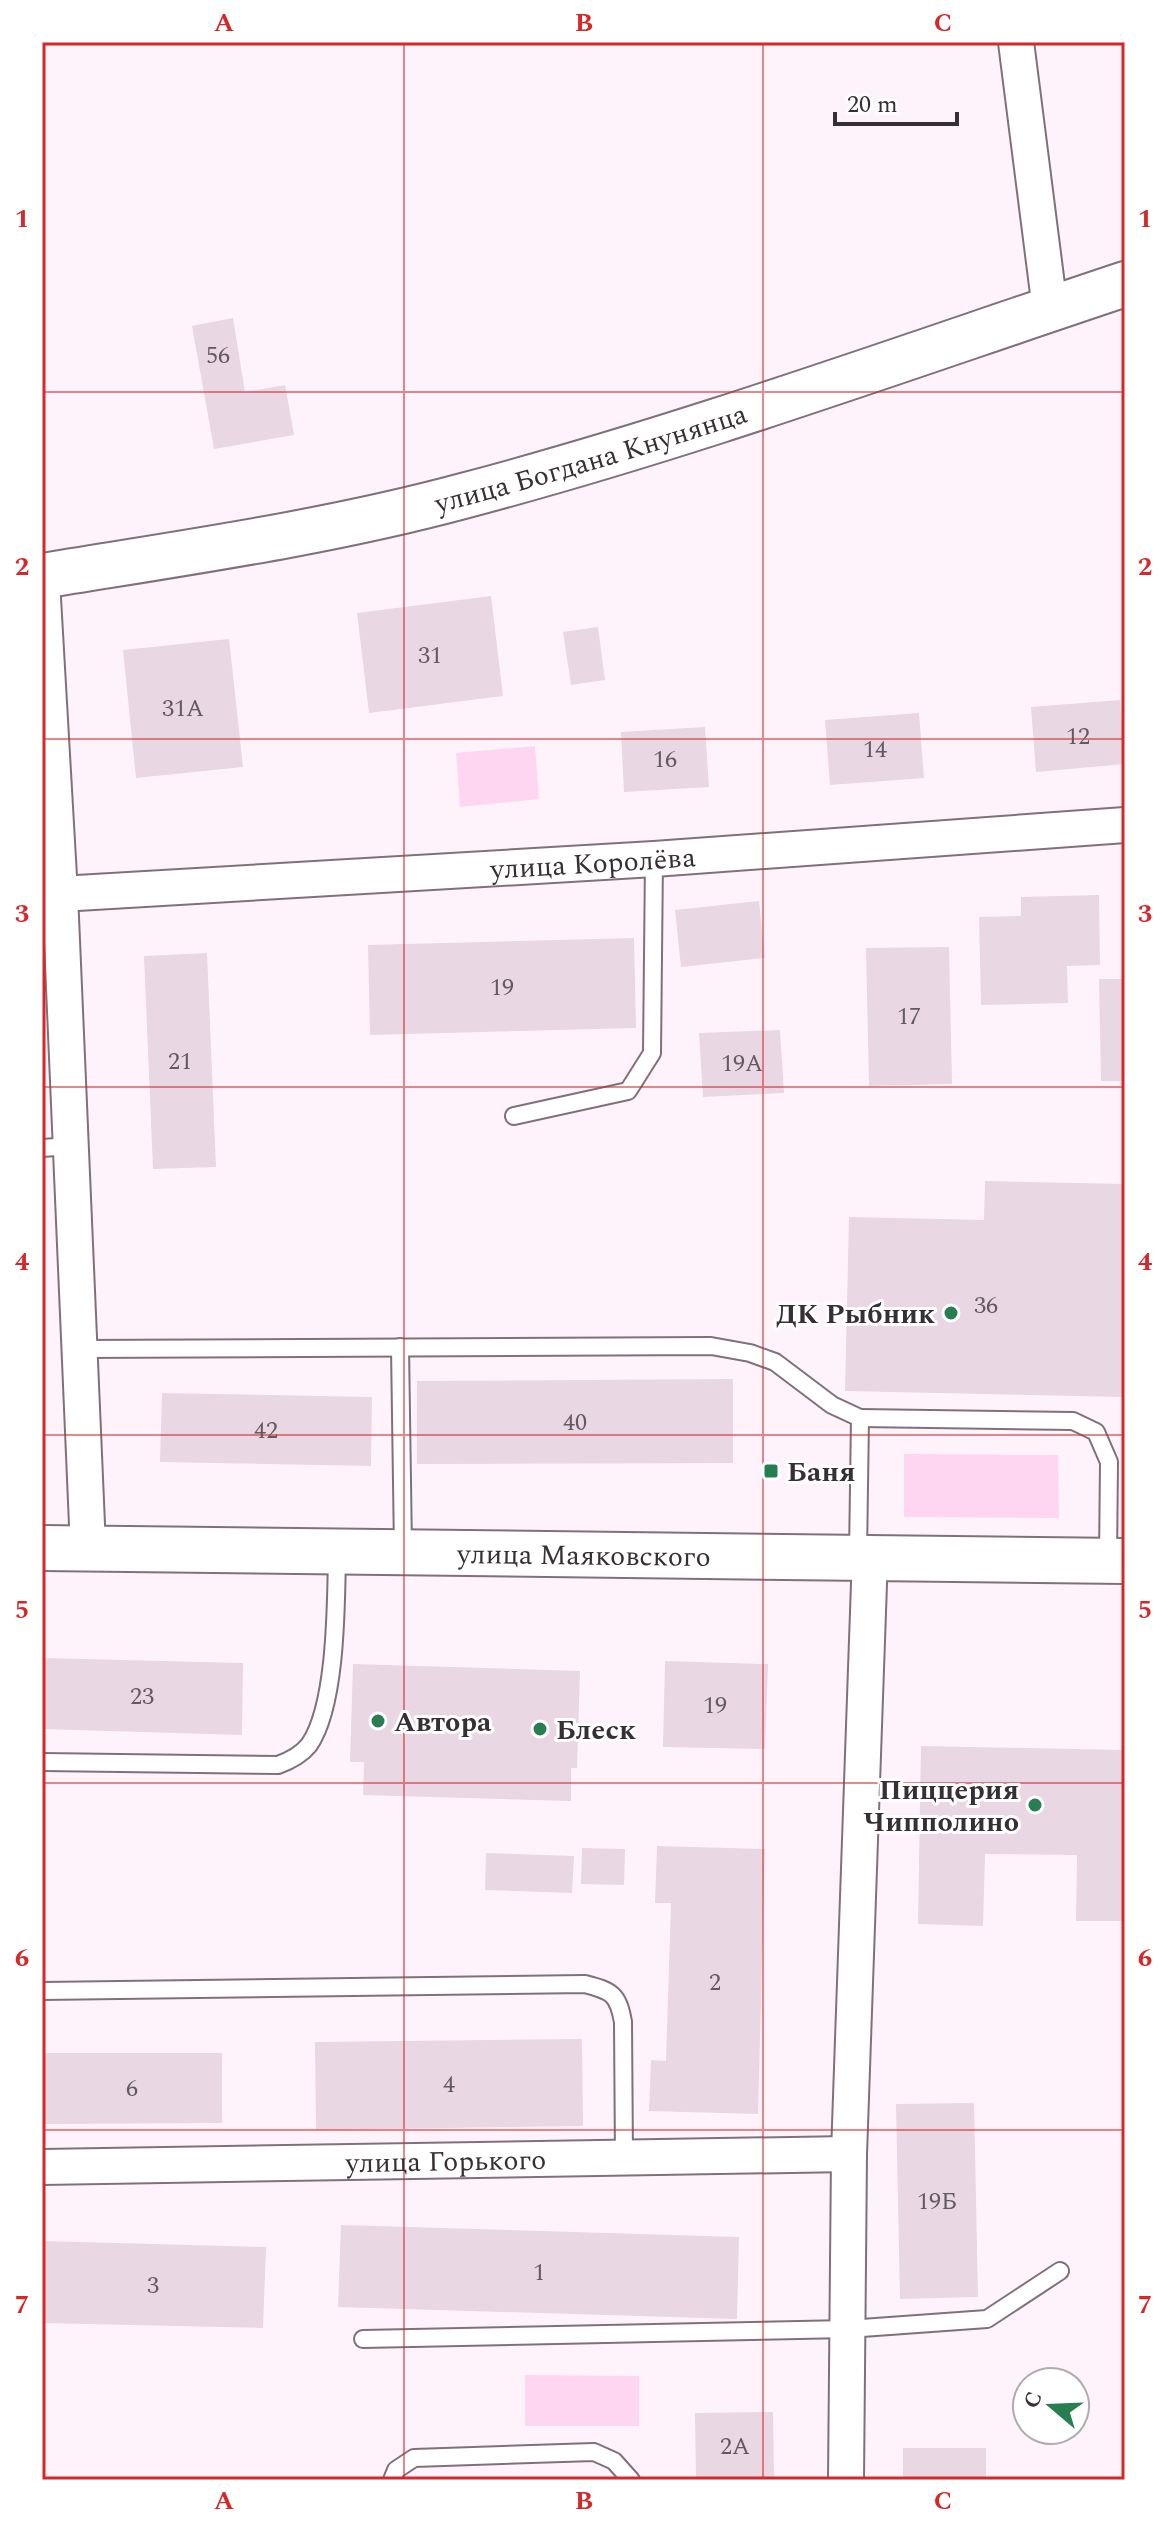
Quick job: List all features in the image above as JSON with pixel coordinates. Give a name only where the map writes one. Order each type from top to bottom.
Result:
[{"type":"main road","name":"улица Богдана Кнунянца","points":[[42,578],[229,545],[460,497],[559,469],[1125,284]]},
{"type":"main road","name":"улица Маяковского","points":[[42,1548],[864,1555],[1116,1561]]},
{"type":"street","points":[[1016,42],[1050,309]]},
{"type":"street","points":[[42,578],[60,894],[56,1147],[79,1349],[88,1548]]},
{"type":"street","name":"улица Королёва","points":[[60,894],[654,859],[1125,825]]},
{"type":"street","points":[[846,2480],[849,2154],[864,1555]]},
{"type":"street","name":"улица Горького","points":[[42,2167],[849,2154]]},
{"type":"lane","points":[[514,1116],[628,1091],[652,1053],[654,859]]},
{"type":"lane","points":[[79,1349],[711,1346],[750,1353],[775,1362],[832,1405],[860,1418],[1073,1421],[1096,1432],[1109,1462],[1116,1561]]},
{"type":"lane","points":[[400,1347],[403,1551]]},
{"type":"lane","points":[[860,1418],[864,1555]]},
{"type":"lane","points":[[42,1762],[278,1765],[292,1760],[308,1747],[319,1724],[336,1627],[337,1550]]},
{"type":"lane","points":[[42,1991],[585,1984],[607,1989],[619,2002],[623,2022],[624,2159]]},
{"type":"lane","points":[[363,2339],[848,2329],[987,2319],[1060,2271]]},
{"type":"lane","points":[[392,2480],[396,2470],[414,2458],[594,2452],[614,2461],[631,2480]]},
{"type":"shaded area","points":[[535,746],[539,799],[460,807],[456,753]]},
{"type":"shaded area","points":[[904,1454],[1058,1455],[1059,1518],[904,1517]]},
{"type":"shaded area","points":[[525,2375],[639,2376],[639,2426],[525,2426]]},
{"type":"building","points":[[233,318],[245,392],[285,385],[294,435],[214,449],[192,326]]},
{"type":"building","points":[[491,596],[503,696],[369,713],[357,613]]},
{"type":"building","points":[[598,627],[605,680],[571,685],[563,632]]},
{"type":"building","points":[[229,639],[243,767],[136,778],[123,650]]},
{"type":"building","points":[[1120,700],[1125,764],[1036,772],[1031,707]]},
{"type":"building","points":[[919,713],[924,778],[830,785],[825,720]]},
{"type":"building","points":[[705,727],[709,787],[624,792],[621,732]]},
{"type":"building","points":[[1099,895],[1100,965],[1067,966],[1068,1003],[981,1005],[979,917],[1021,916],[1021,897]]},
{"type":"building","points":[[759,901],[765,958],[681,967],[675,910]]},
{"type":"building","points":[[634,938],[636,1028],[370,1035],[368,945]]},
{"type":"building","points":[[949,947],[952,1084],[869,1086],[866,948]]},
{"type":"building","points":[[207,953],[216,1167],[153,1169],[144,956]]},
{"type":"building","points":[[1099,979],[1125,979],[1125,1081],[1101,1081]]},
{"type":"building","points":[[780,1030],[784,1093],[703,1097],[699,1033]]},
{"type":"building","points":[[985,1181],[1125,1184],[1125,1397],[845,1391],[849,1217],[984,1220]]},
{"type":"building","points":[[733,1379],[733,1463],[417,1464],[417,1381]]},
{"type":"building","points":[[162,1393],[372,1397],[371,1466],[160,1462]]},
{"type":"building","points":[[42,1658],[243,1663],[242,1735],[42,1729]]},
{"type":"building","points":[[665,1661],[768,1664],[765,1749],[663,1747]]},
{"type":"building","points":[[353,1664],[580,1671],[577,1768],[571,1768],[571,1801],[363,1795],[364,1762],[350,1762]]},
{"type":"building","points":[[921,1746],[1125,1750],[1125,1921],[1076,1921],[1077,1855],[985,1854],[983,1926],[918,1924]]},
{"type":"building","points":[[657,1846],[765,1849],[758,2114],[649,2111],[651,2060],[666,2061],[671,1903],[655,1903]]},
{"type":"building","points":[[582,1848],[625,1849],[624,1885],[581,1884]]},
{"type":"building","points":[[486,1853],[574,1856],[572,1893],[485,1890]]},
{"type":"building","points":[[582,2039],[583,2126],[316,2130],[315,2042]]},
{"type":"building","points":[[42,2053],[222,2053],[222,2123],[42,2124]]},
{"type":"building","points":[[974,2103],[978,2297],[900,2299],[896,2104]]},
{"type":"building","points":[[341,2225],[739,2237],[737,2319],[338,2307]]},
{"type":"building","points":[[42,2241],[266,2247],[263,2328],[42,2323]]},
{"type":"building","points":[[773,2412],[774,2480],[696,2480],[695,2413]]},
{"type":"building","points":[[903,2448],[986,2448],[986,2480],[903,2480]]},
{"type":"place","name":"ДК Рыбник","points":[[951,1313]]},
{"type":"place","name":"Баня","points":[[771,1471]]},
{"type":"place","name":"Автора","points":[[378,1721]]},
{"type":"place","name":"Блеск","points":[[540,1729]]},
{"type":"place","name":"Пиццерия Чипполино","points":[[1035,1805]]}]
